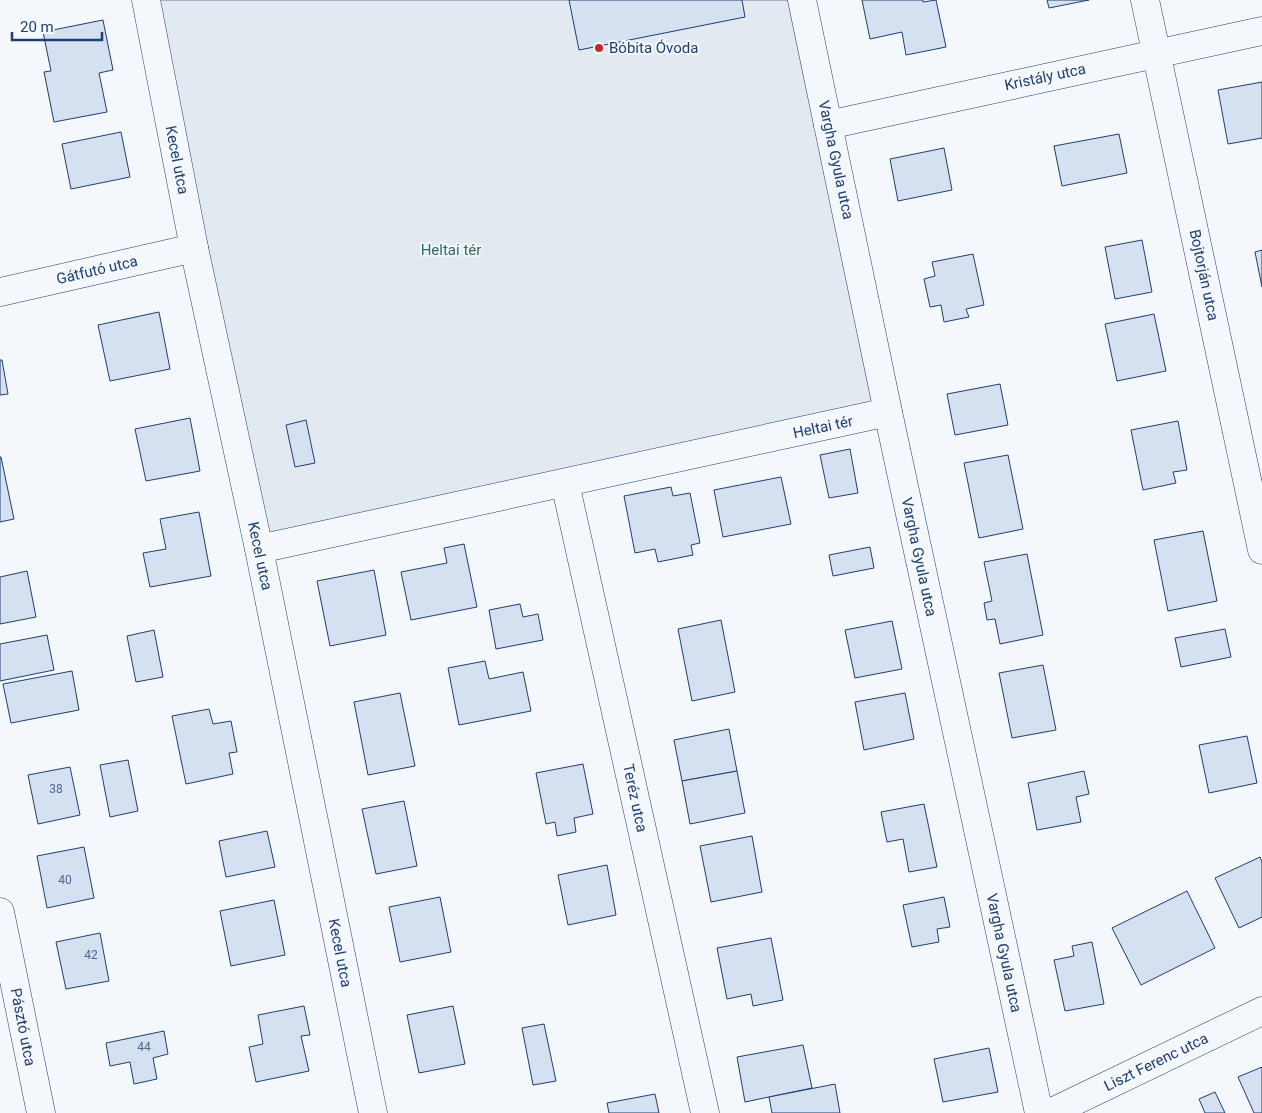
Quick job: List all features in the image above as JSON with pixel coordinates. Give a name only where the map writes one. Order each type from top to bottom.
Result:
[{"type":"street","name":"Kecel utca","points":[[146,0],[194,248],[259,549],[373,1113]]},
{"type":"street","name":"Vargha Gyula utca","points":[[802,0],[888,412],[1039,1113]]},
{"type":"street","name":"Bojtorján utca","points":[[1145,0],[1262,550]]},
{"type":"street","name":"Kristály utca","points":[[828,125],[1262,30]]},
{"type":"street","name":"Gátfutó utca","points":[[0,292],[194,248]]},
{"type":"street","name":"Heltai tér","points":[[259,549],[888,412]]},
{"type":"street","name":"Teréz utca","points":[[565,483],[705,1113]]},
{"type":"street","name":"Pásztó utca","points":[[0,912],[41,1113]]},
{"type":"street","name":"Liszt Ferenc utca","points":[[1050,1113],[1262,1011]]},
{"type":"green space","name":"Heltai tér","points":[[146,0],[802,0],[888,412],[259,549]]},
{"type":"building","points":[[569,0],[742,0],[745,17],[579,50]]},
{"type":"building","points":[[862,0],[923,0],[923,2],[936,0],[946,47],[906,55],[902,32],[870,39]]},
{"type":"building","points":[[1047,0],[1089,0],[1049,8]]},
{"type":"building","points":[[103,20],[113,70],[99,73],[107,112],[54,122],[44,72],[51,71],[43,32]]},
{"type":"building","points":[[1262,82],[1262,138],[1228,144],[1218,90]]},
{"type":"building","points":[[121,132],[130,177],[71,189],[62,144]]},
{"type":"building","points":[[1119,134],[1127,173],[1062,186],[1054,146]]},
{"type":"building","points":[[944,148],[952,190],[898,201],[890,159]]},
{"type":"building","points":[[1142,240],[1152,292],[1115,299],[1105,247]]},
{"type":"building","points":[[1262,250],[1262,287],[1255,252]]},
{"type":"building","points":[[973,254],[984,305],[966,309],[969,317],[944,322],[941,305],[930,307],[924,279],[935,276],[932,262]]},
{"type":"building","points":[[159,312],[170,369],[110,381],[98,325]]},
{"type":"building","points":[[1154,314],[1166,371],[1117,381],[1105,324]]},
{"type":"building","points":[[0,360],[2,360],[8,394],[0,395]]},
{"type":"building","points":[[1000,384],[1008,425],[955,435],[947,394]]},
{"type":"building","points":[[190,418],[200,471],[146,481],[135,429]]},
{"type":"building","points":[[306,420],[315,463],[295,467],[286,425]]},
{"type":"building","points":[[1178,421],[1187,470],[1173,472],[1176,483],[1143,490],[1131,430]]},
{"type":"building","points":[[850,449],[858,493],[829,498],[820,455]]},
{"type":"building","points":[[1008,455],[1023,529],[979,538],[964,463]]},
{"type":"building","points":[[0,457],[14,519],[0,522]]},
{"type":"building","points":[[781,477],[791,524],[723,537],[714,490]]},
{"type":"building","points":[[671,487],[673,496],[690,493],[700,543],[691,545],[693,555],[658,562],[655,549],[635,553],[624,496]]},
{"type":"building","points":[[199,512],[211,576],[150,587],[143,553],[166,549],[160,519]]},
{"type":"building","points":[[1203,531],[1217,601],[1168,611],[1154,540]]},
{"type":"building","points":[[464,544],[477,607],[411,620],[401,572],[447,563],[444,548]]},
{"type":"building","points":[[870,547],[874,568],[833,576],[829,555]]},
{"type":"building","points":[[1027,554],[1043,635],[1000,644],[995,619],[987,620],[984,603],[992,601],[984,562]]},
{"type":"building","points":[[374,570],[386,635],[330,646],[317,581]]},
{"type":"building","points":[[27,571],[36,617],[0,624],[0,577]]},
{"type":"building","points":[[520,604],[523,617],[538,614],[543,640],[496,649],[489,610]]},
{"type":"building","points":[[721,620],[735,692],[692,701],[678,629]]},
{"type":"building","points":[[892,621],[902,669],[855,678],[845,630]]},
{"type":"building","points":[[1225,629],[1231,657],[1181,667],[1175,638]]},
{"type":"building","points":[[154,630],[163,677],[136,682],[127,636]]},
{"type":"building","points":[[47,635],[54,670],[0,681],[0,644]]},
{"type":"building","points":[[485,661],[489,679],[523,672],[531,711],[459,725],[448,668]]},
{"type":"building","points":[[1043,665],[1056,730],[1012,738],[999,673]]},
{"type":"building","points":[[72,671],[79,710],[11,723],[3,684]]},
{"type":"building","points":[[400,693],[415,766],[368,775],[354,702]]},
{"type":"building","points":[[905,693],[914,739],[864,750],[855,702]]},
{"type":"building","points":[[209,709],[213,724],[231,721],[237,752],[229,753],[233,774],[186,784],[172,716]]},
{"type":"building","points":[[729,729],[737,771],[682,781],[674,740]]},
{"type":"building","points":[[1247,736],[1257,783],[1209,793],[1199,745]]},
{"type":"building","points":[[128,760],[138,811],[110,817],[100,765]]},
{"type":"building","points":[[583,764],[593,814],[574,818],[576,832],[557,836],[555,822],[546,824],[536,773]]},
{"type":"building","points":[[70,767],[80,815],[38,824],[28,775]]},
{"type":"building","points":[[737,771],[745,813],[690,824],[682,781]]},
{"type":"building","points":[[1084,771],[1089,794],[1076,797],[1081,822],[1037,830],[1028,783]]},
{"type":"building","points":[[404,801],[417,866],[376,874],[362,809]]},
{"type":"building","points":[[924,804],[937,867],[909,872],[903,839],[887,842],[881,812]]},
{"type":"building","points":[[267,831],[275,867],[226,877],[219,841]]},
{"type":"building","points":[[752,836],[762,892],[711,902],[700,846]]},
{"type":"building","points":[[84,847],[94,898],[47,908],[37,856]]},
{"type":"building","points":[[1260,857],[1262,862],[1262,917],[1239,928],[1215,878]]},
{"type":"building","points":[[607,865],[616,915],[568,925],[558,875]]},
{"type":"building","points":[[1187,891],[1215,948],[1141,985],[1112,928]]},
{"type":"building","points":[[440,897],[451,952],[400,962],[389,907]]},
{"type":"building","points":[[944,897],[950,927],[937,929],[939,942],[912,947],[903,905]]},
{"type":"building","points":[[274,900],[285,955],[231,966],[220,911]]},
{"type":"building","points":[[100,933],[109,981],[66,989],[56,942]]},
{"type":"building","points":[[771,938],[783,1000],[753,1006],[751,994],[727,999],[717,948]]},
{"type":"building","points":[[1092,942],[1104,1004],[1065,1011],[1054,960],[1074,956],[1072,946]]},
{"type":"building","points":[[304,1006],[310,1035],[301,1036],[309,1071],[256,1082],[249,1047],[263,1044],[258,1015]]},
{"type":"building","points":[[453,1006],[465,1064],[419,1073],[407,1015]]},
{"type":"building","points":[[544,1024],[556,1081],[533,1085],[522,1028]]},
{"type":"building","points":[[164,1031],[168,1054],[153,1058],[157,1079],[134,1084],[130,1062],[110,1066],[106,1043]]},
{"type":"building","points":[[803,1045],[812,1088],[745,1102],[737,1057]]},
{"type":"building","points":[[989,1048],[998,1092],[943,1102],[934,1059]]},
{"type":"building","points":[[1262,1067],[1262,1113],[1254,1113],[1238,1077]]},
{"type":"building","points":[[835,1084],[840,1113],[772,1113],[769,1097]]},
{"type":"building","points":[[1215,1092],[1225,1113],[1205,1113],[1199,1099]]},
{"type":"building","points":[[655,1094],[659,1113],[609,1113],[607,1103]]},
{"type":"place","name":"Bóbita Óvoda","points":[[599,48]]}]
